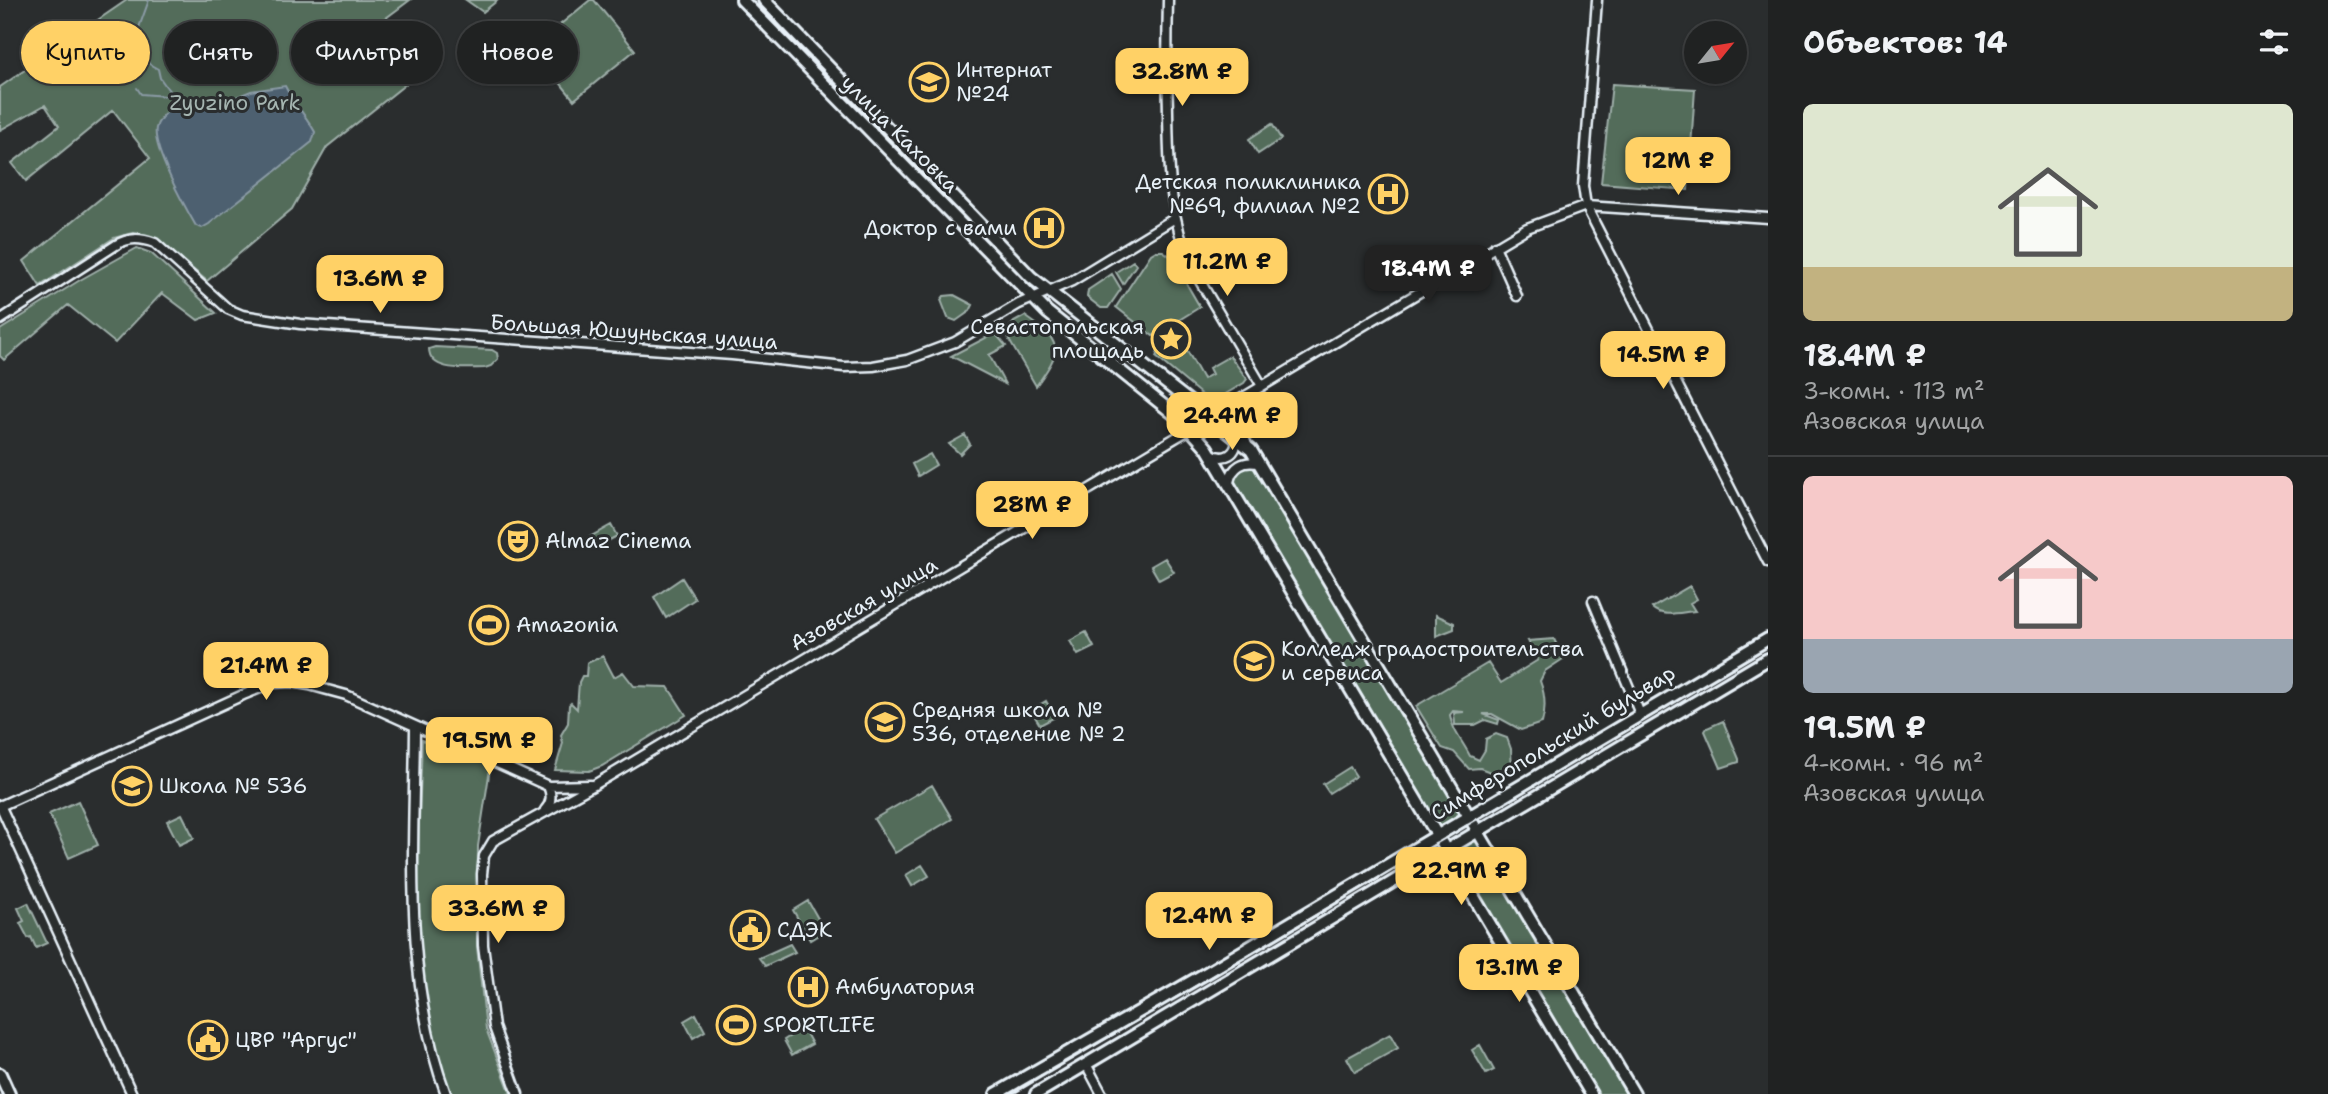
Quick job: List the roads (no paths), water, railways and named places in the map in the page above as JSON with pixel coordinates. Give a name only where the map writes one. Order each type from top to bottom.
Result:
[{"type":"main road","name":"улица Каховка","points":[[742,0],[1033,298],[1191,429],[1210,453],[1591,1094]]},
{"type":"main road","name":"улица Каховка","points":[[764,0],[1031,277],[1210,419],[1247,445],[1634,1094]]},
{"type":"main road","name":"Симферопольский бульвар","points":[[996,1094],[1199,977],[1768,639]]},
{"type":"main road","name":"Симферопольский бульвар","points":[[1036,1094],[1768,659]]},
{"type":"main road","points":[[0,1074],[9,1094]]},
{"type":"street","points":[[1168,0],[1169,178],[1175,218],[1189,261],[1262,386]]},
{"type":"street","points":[[1597,0],[1583,186],[1586,206],[1768,562]]},
{"type":"street","name":"Азовская улица","points":[[0,805],[273,684],[291,682],[346,695],[548,786],[594,785],[1527,228],[1586,206],[1768,218]]},
{"type":"street","points":[[1048,292],[1072,281],[1175,218]]},
{"type":"street","name":"Большая Юшуньская улица","points":[[0,320],[116,245],[142,238],[155,243],[228,309],[255,317],[300,324],[706,353],[844,367],[873,366],[922,355],[955,342],[1019,304],[1048,292]]},
{"type":"street","points":[[1495,246],[1517,296]]},
{"type":"street","points":[[1232,405],[1247,445]]},
{"type":"street","points":[[1210,453],[1222,458],[1230,455],[1236,449],[1236,436]]},
{"type":"street","points":[[1229,482],[1232,472],[1240,465],[1250,462],[1260,464]]},
{"type":"street","points":[[1593,601],[1640,714]]},
{"type":"street","points":[[415,728],[414,897],[420,985],[439,1074],[446,1094]]},
{"type":"street","points":[[518,1094],[494,1027],[491,1010],[483,945],[484,856],[493,841],[594,785]]},
{"type":"street","points":[[543,812],[550,805],[551,792],[548,786]]},
{"type":"street","points":[[0,805],[132,1094]]},
{"type":"street","points":[[1086,1064],[1102,1094]]},
{"type":"water","points":[[285,86],[315,132],[312,142],[209,224],[202,228],[196,226],[170,177],[159,149],[156,128],[159,120],[169,110],[173,112],[171,106],[175,104],[178,108],[227,101],[251,91]]},
{"type":"waterway","points":[[141,21],[149,0]]},
{"type":"waterway","points":[[150,65],[158,69],[160,78],[170,92]]},
{"type":"waterway","points":[[137,88],[141,94],[166,96]]},
{"type":"tram line","points":[[1013,1094],[1768,647]]},
{"type":"place","name":"Интернат №24","points":[[929,82]]},
{"type":"place","name":"Детская поликлиника №69, филиал №2","points":[[1388,194]]},
{"type":"place","name":"Доктор с вами","points":[[1044,228]]},
{"type":"place","name":"Севастопольская площадь","points":[[1171,339]]},
{"type":"place","name":"Almaz Cinema","points":[[518,541]]},
{"type":"place","name":"Amazonia","points":[[489,625]]},
{"type":"place","name":"Колледж градостроительства и сервиса","points":[[1254,661]]},
{"type":"place","name":"Средняя школа № 536, отделение № 2","points":[[885,722]]},
{"type":"place","name":"Школа № 536","points":[[132,786]]},
{"type":"place","name":"СДЭК","points":[[750,930]]},
{"type":"place","name":"Амбулатория","points":[[808,987]]},
{"type":"place","name":"SPORTLIFE","points":[[736,1025]]},
{"type":"place","name":"ЦВР \"Аргус\"","points":[[208,1040]]},
{"type":"park label","name":"Zyuzino Park","points":[[235,103]]}]
